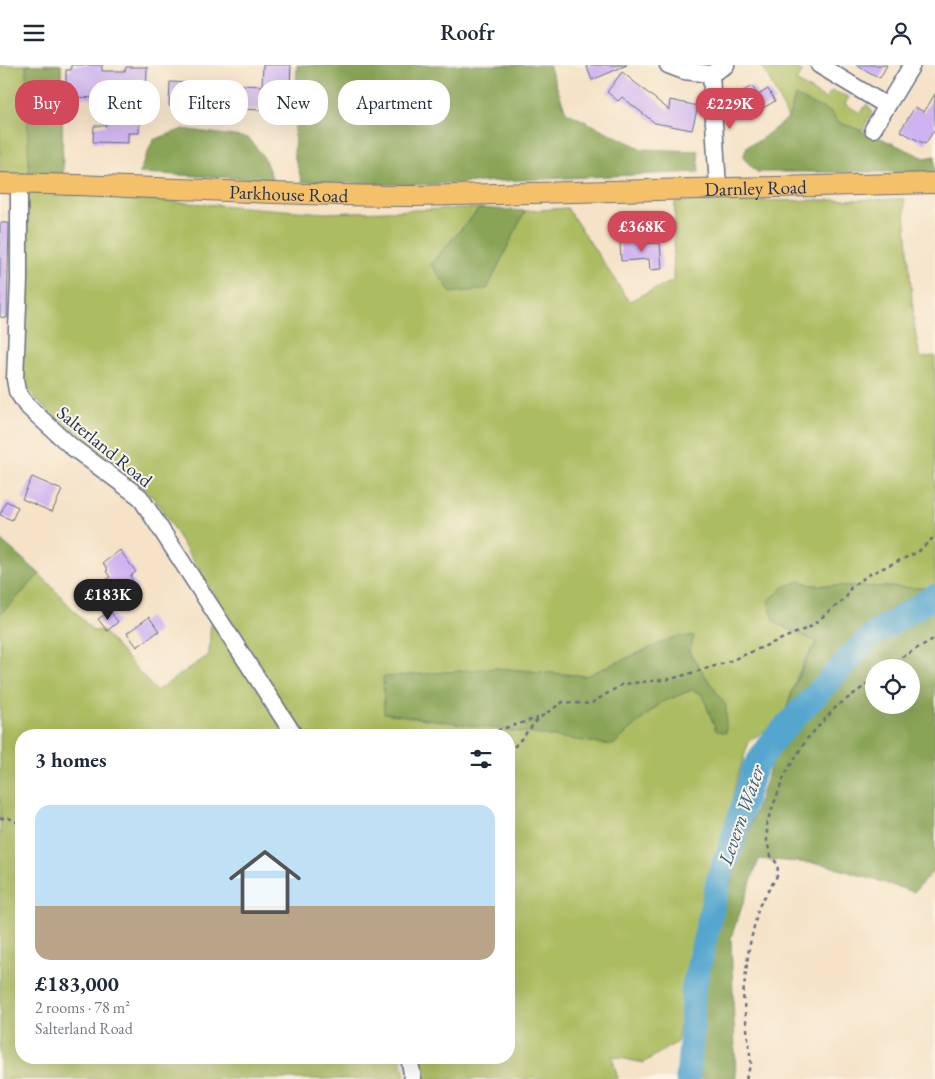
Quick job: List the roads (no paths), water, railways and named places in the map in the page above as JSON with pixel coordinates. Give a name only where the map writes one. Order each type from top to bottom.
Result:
[{"type":"main road","name":"Parkhouse Road","points":[[10,183],[189,188],[348,196],[576,192]]},
{"type":"main road","name":"Darnley Road","points":[[576,192],[935,183]]},
{"type":"street","points":[[668,65],[684,71],[711,75],[726,65]]},
{"type":"street","points":[[819,65],[887,106]]},
{"type":"street","points":[[873,129],[912,65]]},
{"type":"street","points":[[711,75],[718,188]]},
{"type":"street","name":"Salterland Road","points":[[10,183],[19,280],[15,379],[17,391],[26,405],[72,447],[140,497],[289,729]]},
{"type":"street","points":[[410,1064],[413,1079]]},
{"type":"waterway","name":"Levern Water","points":[[688,1079],[693,991],[719,877],[730,848],[754,768],[774,739],[870,637],[935,596]]}]
